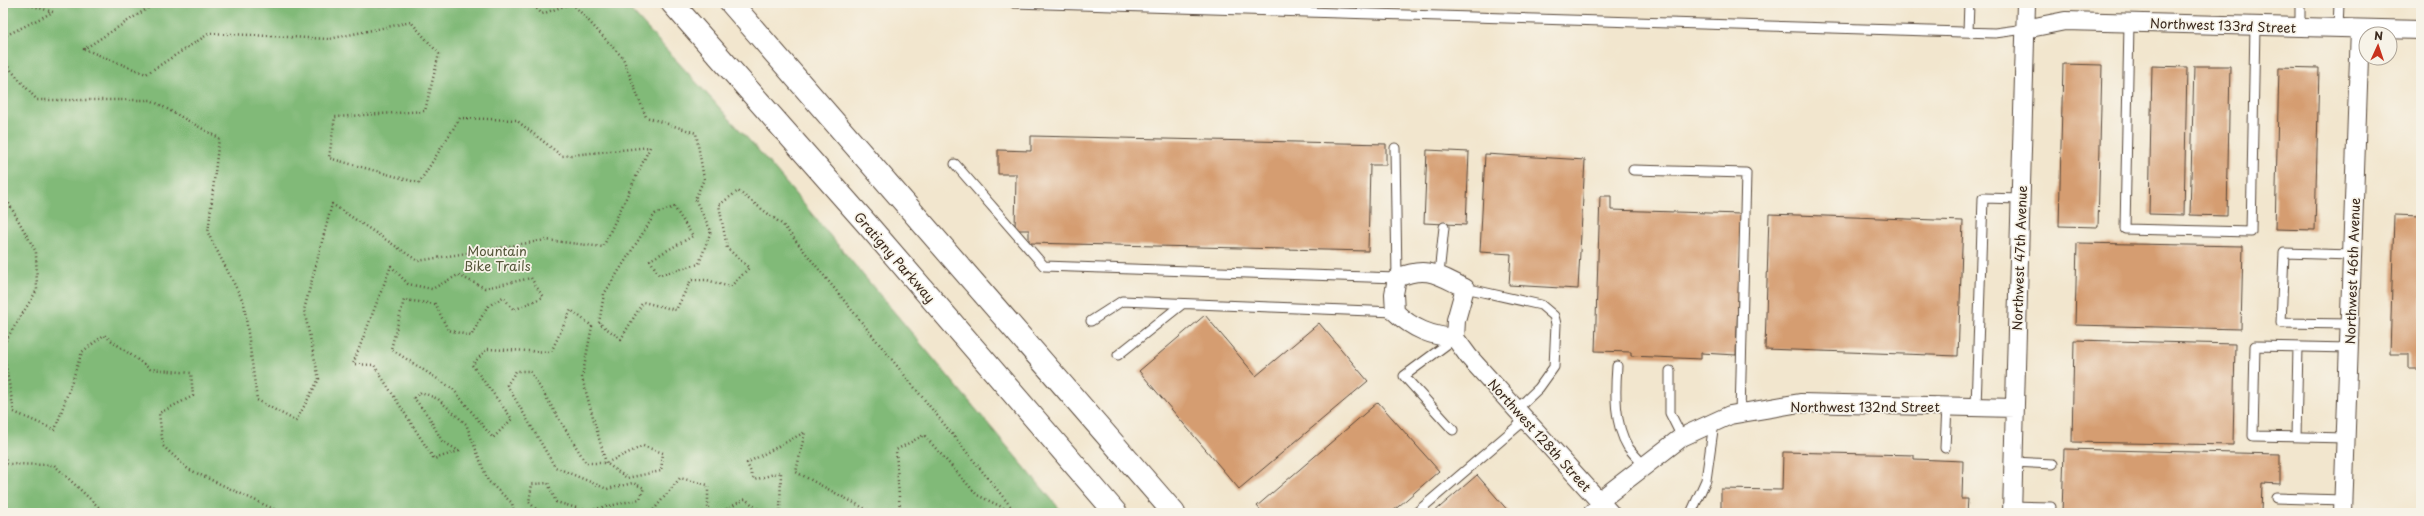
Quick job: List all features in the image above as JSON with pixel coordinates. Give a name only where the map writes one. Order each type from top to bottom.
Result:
[{"type":"highway","name":"Gratigny Parkway","points":[[672,3],[867,224],[1116,513]]},
{"type":"highway","points":[[731,3],[1174,513]]},
{"type":"street","name":"Northwest 47th Avenue","points":[[2012,510],[2026,3]]},
{"type":"street","name":"Northwest 133rd Street","points":[[2025,29],[2065,22],[2358,29]]},
{"type":"street","name":"Northwest 133rd Street","points":[[2398,30],[2421,30]]},
{"type":"street","name":"Northwest 46th Avenue","points":[[2344,506],[2359,66]]},
{"type":"street","points":[[1423,270],[1439,274],[1465,288],[1456,320],[1455,338],[1439,336],[1418,330],[1396,312],[1394,294],[1397,278],[1409,272],[1423,270]]},
{"type":"street","name":"Northwest 128th Street","points":[[1455,338],[1469,357],[1605,507]]},
{"type":"street","name":"Northwest 132nd Street","points":[[1605,507],[1645,466],[1682,437],[1714,422],[1740,414],[1800,404],[2015,408]]},
{"type":"lane","points":[[1014,3],[1995,33],[2025,29]]},
{"type":"lane","points":[[1968,32],[1969,3]]},
{"type":"lane","points":[[2300,3],[2300,27]]},
{"type":"lane","points":[[2338,28],[2339,3]]},
{"type":"lane","points":[[2129,23],[2125,229],[2251,232],[2255,26]]},
{"type":"lane","points":[[955,164],[1044,266],[1397,278],[1395,148]]},
{"type":"lane","points":[[1633,170],[1746,172],[1740,414]]},
{"type":"lane","points":[[1976,407],[1983,198],[2021,199]]},
{"type":"lane","points":[[1439,274],[1444,227]]},
{"type":"lane","points":[[2350,324],[2281,323],[2284,253],[2352,254]]},
{"type":"lane","points":[[1416,513],[1521,414],[1554,367],[1556,324],[1554,316],[1541,305],[1465,288]]},
{"type":"lane","points":[[1091,321],[1122,301],[1396,312]]},
{"type":"lane","points":[[1118,354],[1181,304]]},
{"type":"lane","points":[[1453,430],[1404,376],[1455,338]]},
{"type":"lane","points":[[2346,438],[2253,436],[2255,346],[2349,348]]},
{"type":"lane","points":[[2296,437],[2298,347]]},
{"type":"lane","points":[[1617,366],[1615,391],[1618,419],[1628,446],[1645,466]]},
{"type":"lane","points":[[1670,371],[1670,413],[1682,437]]},
{"type":"lane","points":[[1945,448],[1947,406]]},
{"type":"lane","points":[[1691,513],[1706,480],[1714,422]]},
{"type":"lane","points":[[2013,462],[2053,464]]},
{"type":"lane","points":[[2276,498],[2344,506]]},
{"type":"lane","points":[[1586,513],[1605,507]]},
{"type":"lane","points":[[2012,510],[2051,508]]},
{"type":"path","points":[[3,37],[53,12],[23,3]]},
{"type":"path","points":[[3,61],[37,100],[151,100],[219,138],[208,233],[244,303],[257,400],[296,421],[318,379],[304,310],[332,204],[418,261],[546,240],[603,247],[650,147],[562,156],[516,120],[460,118],[419,183],[329,158],[334,117],[425,112],[439,54],[411,22],[329,39],[210,33],[146,74],[84,49],[156,3]]},
{"type":"path","points":[[531,3],[542,14],[572,3],[623,58],[646,117],[696,133],[704,179],[695,198],[711,231],[699,264],[659,275],[650,260],[693,236],[674,207],[655,214],[604,294],[599,323],[621,339],[643,302],[676,310],[691,280],[707,280],[730,287],[749,268],[727,248],[719,205],[738,191],[783,225],[1015,513]]},
{"type":"path","points":[[3,194],[36,252],[38,290],[3,345]]},
{"type":"path","points":[[514,513],[512,504],[488,481],[466,424],[438,399],[421,392],[414,398],[429,417],[442,441],[459,451],[434,459],[374,365],[353,364],[391,266],[408,284],[432,289],[458,274],[485,288],[531,278],[543,298],[514,310],[503,297],[487,307],[471,336],[448,330],[435,304],[404,300],[391,349],[453,389],[492,438],[512,419],[472,365],[487,349],[551,352],[571,310],[592,326],[582,378],[606,463],[627,478],[661,471],[663,453],[643,446],[606,463],[586,463],[530,371],[516,371],[507,385],[555,467],[607,489],[633,483],[644,488],[640,499],[587,511],[556,502],[548,483],[532,484],[529,502],[540,513]]},
{"type":"path","points":[[3,349],[14,412],[55,430],[82,352],[104,334],[150,369],[191,373],[193,396],[159,413],[163,446],[188,469],[282,513]]},
{"type":"path","points":[[783,513],[780,510],[781,472],[754,480],[747,463],[805,432],[796,472],[873,513]]},
{"type":"path","points":[[900,513],[896,450],[924,435],[976,495],[1015,513]]},
{"type":"path","points":[[3,452],[7,464],[54,465],[105,513]]},
{"type":"path","points":[[650,513],[680,478],[708,485],[708,513]]},
{"type":"path","points":[[729,513],[727,509],[745,499],[763,513]]},
{"type":"green space","name":"Mountain Bike Trails","points":[[3,3],[624,3],[759,151],[1063,513],[3,513]]},
{"type":"building","points":[[2063,64],[2102,65],[2098,227],[2059,226]]},
{"type":"building","points":[[2152,66],[2187,67],[2184,215],[2149,214]]},
{"type":"building","points":[[2194,66],[2230,66],[2227,216],[2190,215]]},
{"type":"building","points":[[2279,67],[2319,68],[2315,230],[2275,229]]},
{"type":"building","points":[[1031,136],[1386,144],[1386,165],[1370,165],[1368,251],[1029,243],[1029,230],[1015,230],[1016,174],[998,174],[998,150],[1031,151]]},
{"type":"building","points":[[1427,150],[1469,152],[1466,225],[1424,223]]},
{"type":"building","points":[[1485,154],[1585,160],[1578,289],[1509,285],[1511,254],[1480,252]]},
{"type":"building","points":[[1600,196],[1611,196],[1611,210],[1741,214],[1736,355],[1701,353],[1701,359],[1631,356],[1631,352],[1595,351]]},
{"type":"building","points":[[1769,214],[1963,221],[1958,356],[1765,349]]},
{"type":"building","points":[[2394,215],[2421,216],[2421,369],[2409,369],[2409,354],[2390,354]]},
{"type":"building","points":[[2077,243],[2243,246],[2241,329],[2075,325]]},
{"type":"building","points":[[1205,315],[1256,376],[1319,323],[1368,381],[1239,489],[1139,371]]},
{"type":"building","points":[[2074,340],[2235,344],[2233,445],[2072,442]]},
{"type":"building","points":[[1378,402],[1439,471],[1391,513],[1263,513],[1257,506]]},
{"type":"building","points":[[2064,449],[2280,454],[2280,484],[2262,483],[2261,513],[2062,513]]},
{"type":"building","points":[[1783,452],[1914,455],[1914,459],[1963,461],[1962,499],[1968,499],[1967,513],[1721,513],[1721,489],[1782,490]]},
{"type":"building","points":[[1477,475],[1510,513],[1433,513]]},
{"type":"building","points":[[2420,482],[2421,513],[2419,513]]}]
